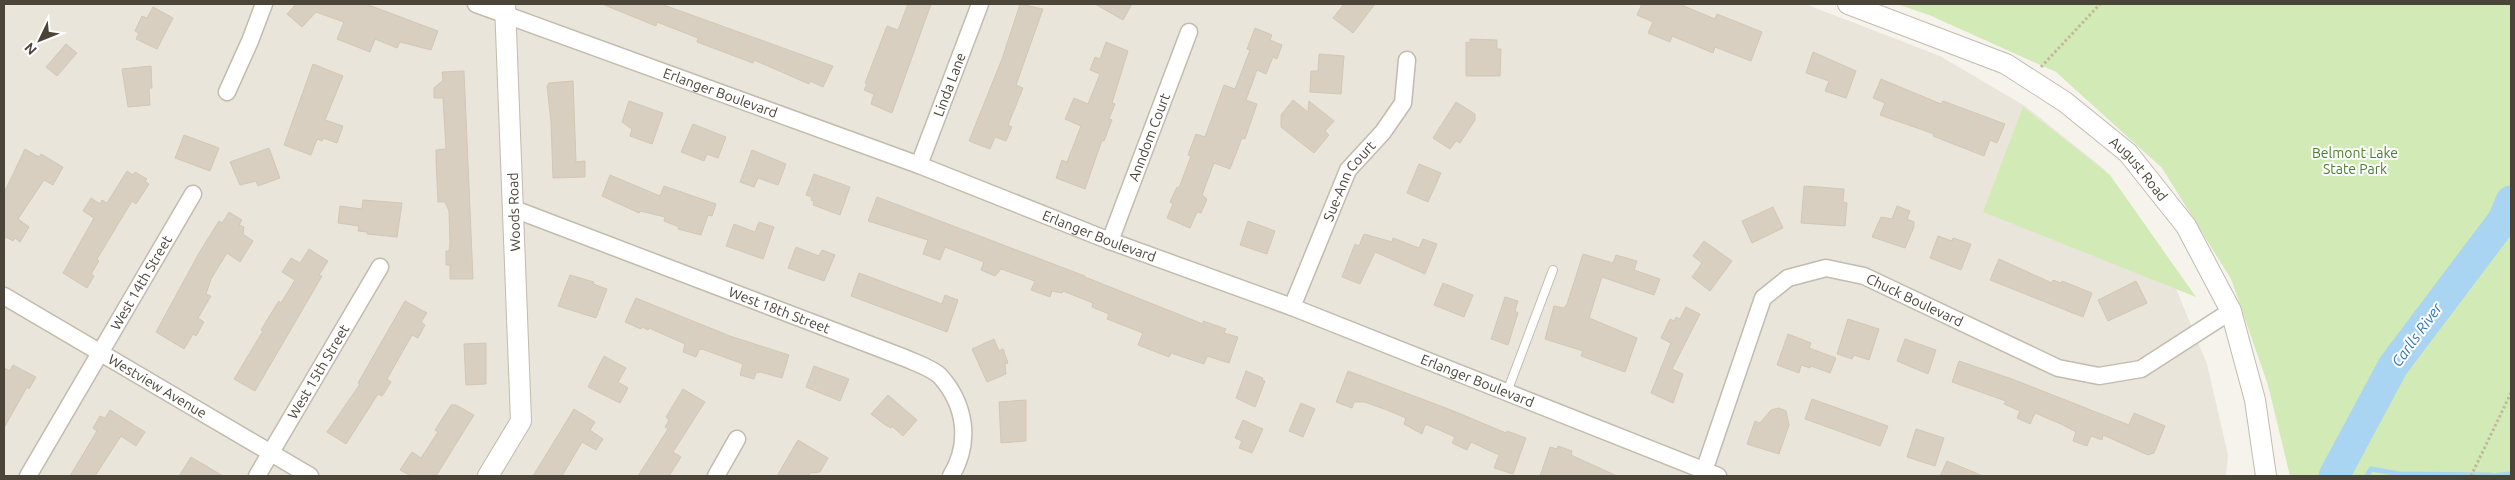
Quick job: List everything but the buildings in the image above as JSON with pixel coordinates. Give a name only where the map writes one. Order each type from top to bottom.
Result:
[{"type":"street","points":[[227,92],[264,4]]},
{"type":"street","name":"Erlanger Boulevard","points":[[476,4],[505,10],[919,165],[1110,241],[1292,307],[1711,474]]},
{"type":"street","name":"Linda Lane","points":[[919,165],[980,4]]},
{"type":"street","name":"August Road","points":[[1848,4],[2006,64],[2066,102],[2128,153],[2186,226],[2231,311],[2255,400],[2266,476]]},
{"type":"street","name":"Woods Road","points":[[488,476],[521,421],[505,10]]},
{"type":"street","name":"Anndom Court","points":[[1110,241],[1189,32]]},
{"type":"street","name":"Sue-Ann Court","points":[[1292,307],[1348,170],[1383,132],[1403,103],[1407,60]]},
{"type":"street","name":"West 14th Street","points":[[28,476],[193,194]]},
{"type":"street","name":"West 18th Street","points":[[514,209],[906,358],[939,375],[960,404],[965,433],[958,464],[951,476]]},
{"type":"street","name":"West 15th Street","points":[[257,476],[380,267]]},
{"type":"street","name":"Chuck Boulevard","points":[[1711,474],[1763,298],[1788,278],[1826,268],[1864,276],[2058,368],[2099,376],[2141,369],[2231,311]]},
{"type":"street","name":"Westview Avenue","points":[[4,296],[310,476]]},
{"type":"street","points":[[716,476],[737,439]]},
{"type":"lane","points":[[1507,392],[1553,270]]},
{"type":"path","points":[[2029,79],[2100,4]]},
{"type":"path","points":[[2471,476],[2511,393]]},
{"type":"shaded area","points":[[4,4],[1805,4],[1940,56],[2025,106],[2104,169],[2161,252],[2207,364],[2228,455],[2226,476],[4,476]]},
{"type":"green space","name":"Belmont Lake State Park","points":[[1897,4],[2511,4],[2511,476],[2290,476],[2268,385],[2231,279],[2162,168],[2056,72],[1929,15]]},
{"type":"green space","points":[[2023,107],[2110,175],[2196,297],[1983,212]]},
{"type":"waterway","name":"Carlls River","points":[[2334,476],[2393,366],[2503,220],[2511,201]]},
{"type":"waterway","points":[[2367,476],[2371,469],[2399,474],[2491,475]]},
{"type":"waterway","points":[[2490,476],[2511,474]]}]
